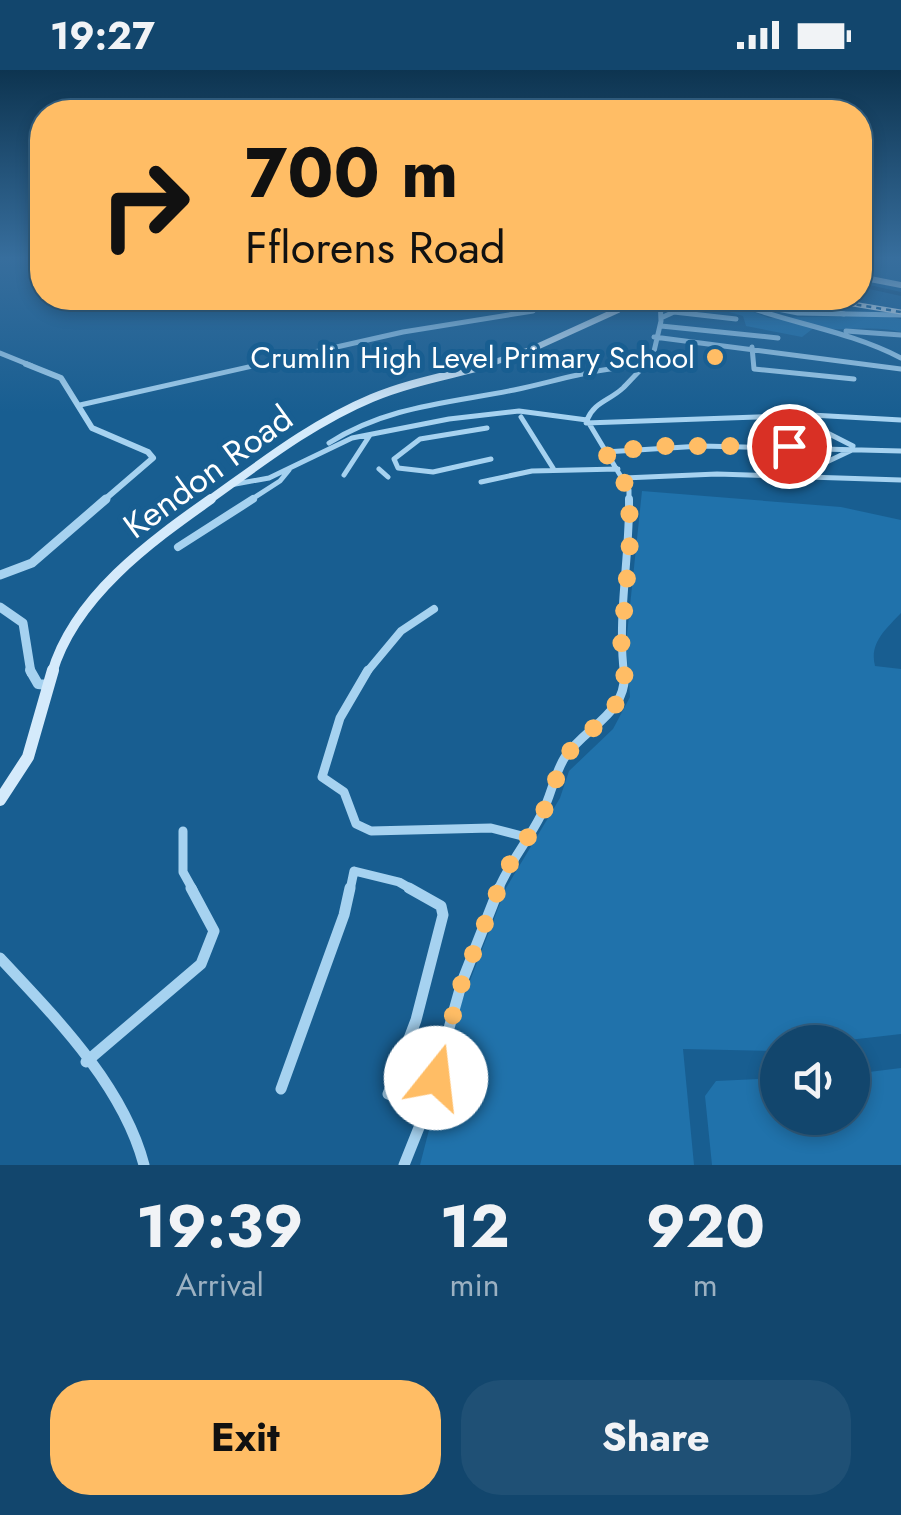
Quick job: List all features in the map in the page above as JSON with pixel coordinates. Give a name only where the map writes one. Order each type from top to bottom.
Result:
[{"type":"main road","name":"Kendon Road","points":[[0,800],[16,783],[40,734],[48,685],[74,624],[141,550],[230,485],[346,410],[389,392],[524,352],[618,310]]},
{"type":"street","points":[[575,416],[624,387],[631,375],[652,360],[662,310]]},
{"type":"street","points":[[755,310],[842,333],[901,358]]},
{"type":"street","points":[[780,310],[798,314],[901,315]]},
{"type":"street","points":[[824,310],[844,314]]},
{"type":"street","points":[[80,405],[403,332],[533,311]]},
{"type":"street","points":[[663,317],[674,312],[736,318]]},
{"type":"street","points":[[660,326],[778,338]]},
{"type":"street","points":[[842,333],[901,335]]},
{"type":"street","points":[[654,337],[752,347],[901,370]]},
{"type":"street","points":[[752,347],[754,369],[854,379]]},
{"type":"street","points":[[0,353],[60,378],[92,428],[148,452],[153,458],[32,563],[0,575]]},
{"type":"street","points":[[314,456],[360,425],[420,403],[521,388],[595,368],[644,366]]},
{"type":"street","points":[[587,422],[592,408]]},
{"type":"street","points":[[230,485],[238,487],[289,470],[336,444],[474,414],[575,416],[587,422],[793,416],[901,420]]},
{"type":"street","points":[[793,416],[856,448]]},
{"type":"street","points":[[521,417],[554,469]]},
{"type":"street","points":[[404,1165],[426,1110],[479,935],[506,870],[542,816],[565,756],[612,710],[626,688],[621,648],[630,542],[629,490],[587,422]]},
{"type":"street","points":[[414,427],[424,438]]},
{"type":"street","points":[[398,468],[394,460],[398,454],[424,438],[484,430]]},
{"type":"street","points":[[344,475],[370,435]]},
{"type":"street","points":[[605,452],[701,446],[901,451]]},
{"type":"street","points":[[796,476],[856,448]]},
{"type":"street","points":[[384,472],[398,468],[434,472],[492,460]]},
{"type":"street","points":[[481,482],[499,475],[554,469],[901,480]]},
{"type":"street","points":[[178,547],[280,482],[289,470]]},
{"type":"street","points":[[0,607],[21,619],[28,633],[32,678],[38,684],[48,685]]},
{"type":"street","points":[[434,609],[402,630],[348,702],[327,743],[322,777],[344,792],[356,824],[371,831],[491,828],[526,837]]},
{"type":"street","points":[[86,1062],[202,964],[214,931],[183,872],[183,832]]},
{"type":"street","points":[[281,1089],[344,915],[354,871],[399,882],[440,906],[443,914],[416,1020],[388,1094],[426,1110]]},
{"type":"street","points":[[0,958],[86,1062],[142,1147],[144,1165]]},
{"type":"shaded area","points":[[722,310],[748,310],[769,318],[879,315],[901,319],[901,332],[815,327],[802,337],[746,326],[743,316]]},
{"type":"shaded area","points":[[642,491],[841,507],[901,520],[901,613],[880,637],[874,658],[875,666],[901,669],[901,1034],[870,1038],[870,1025],[760,1025],[760,1051],[683,1049],[694,1165],[420,1165],[462,1001],[506,888],[560,798],[569,771],[613,729],[630,697],[626,644]]},
{"type":"shaded area","points":[[901,1068],[901,1165],[712,1165],[705,1096],[716,1081],[760,1079],[760,1135],[870,1135],[870,1072]]},
{"type":"railway","points":[[884,309],[901,312]]},
{"type":"place","name":"Crumlin High Level Primary School","points":[[715,357]]},
{"type":"route","points":[[436,1078],[462,982],[506,870],[542,816],[565,756],[585,741],[623,697],[626,688],[621,648],[628,594],[629,490],[605,452],[662,446],[789,446]]}]
